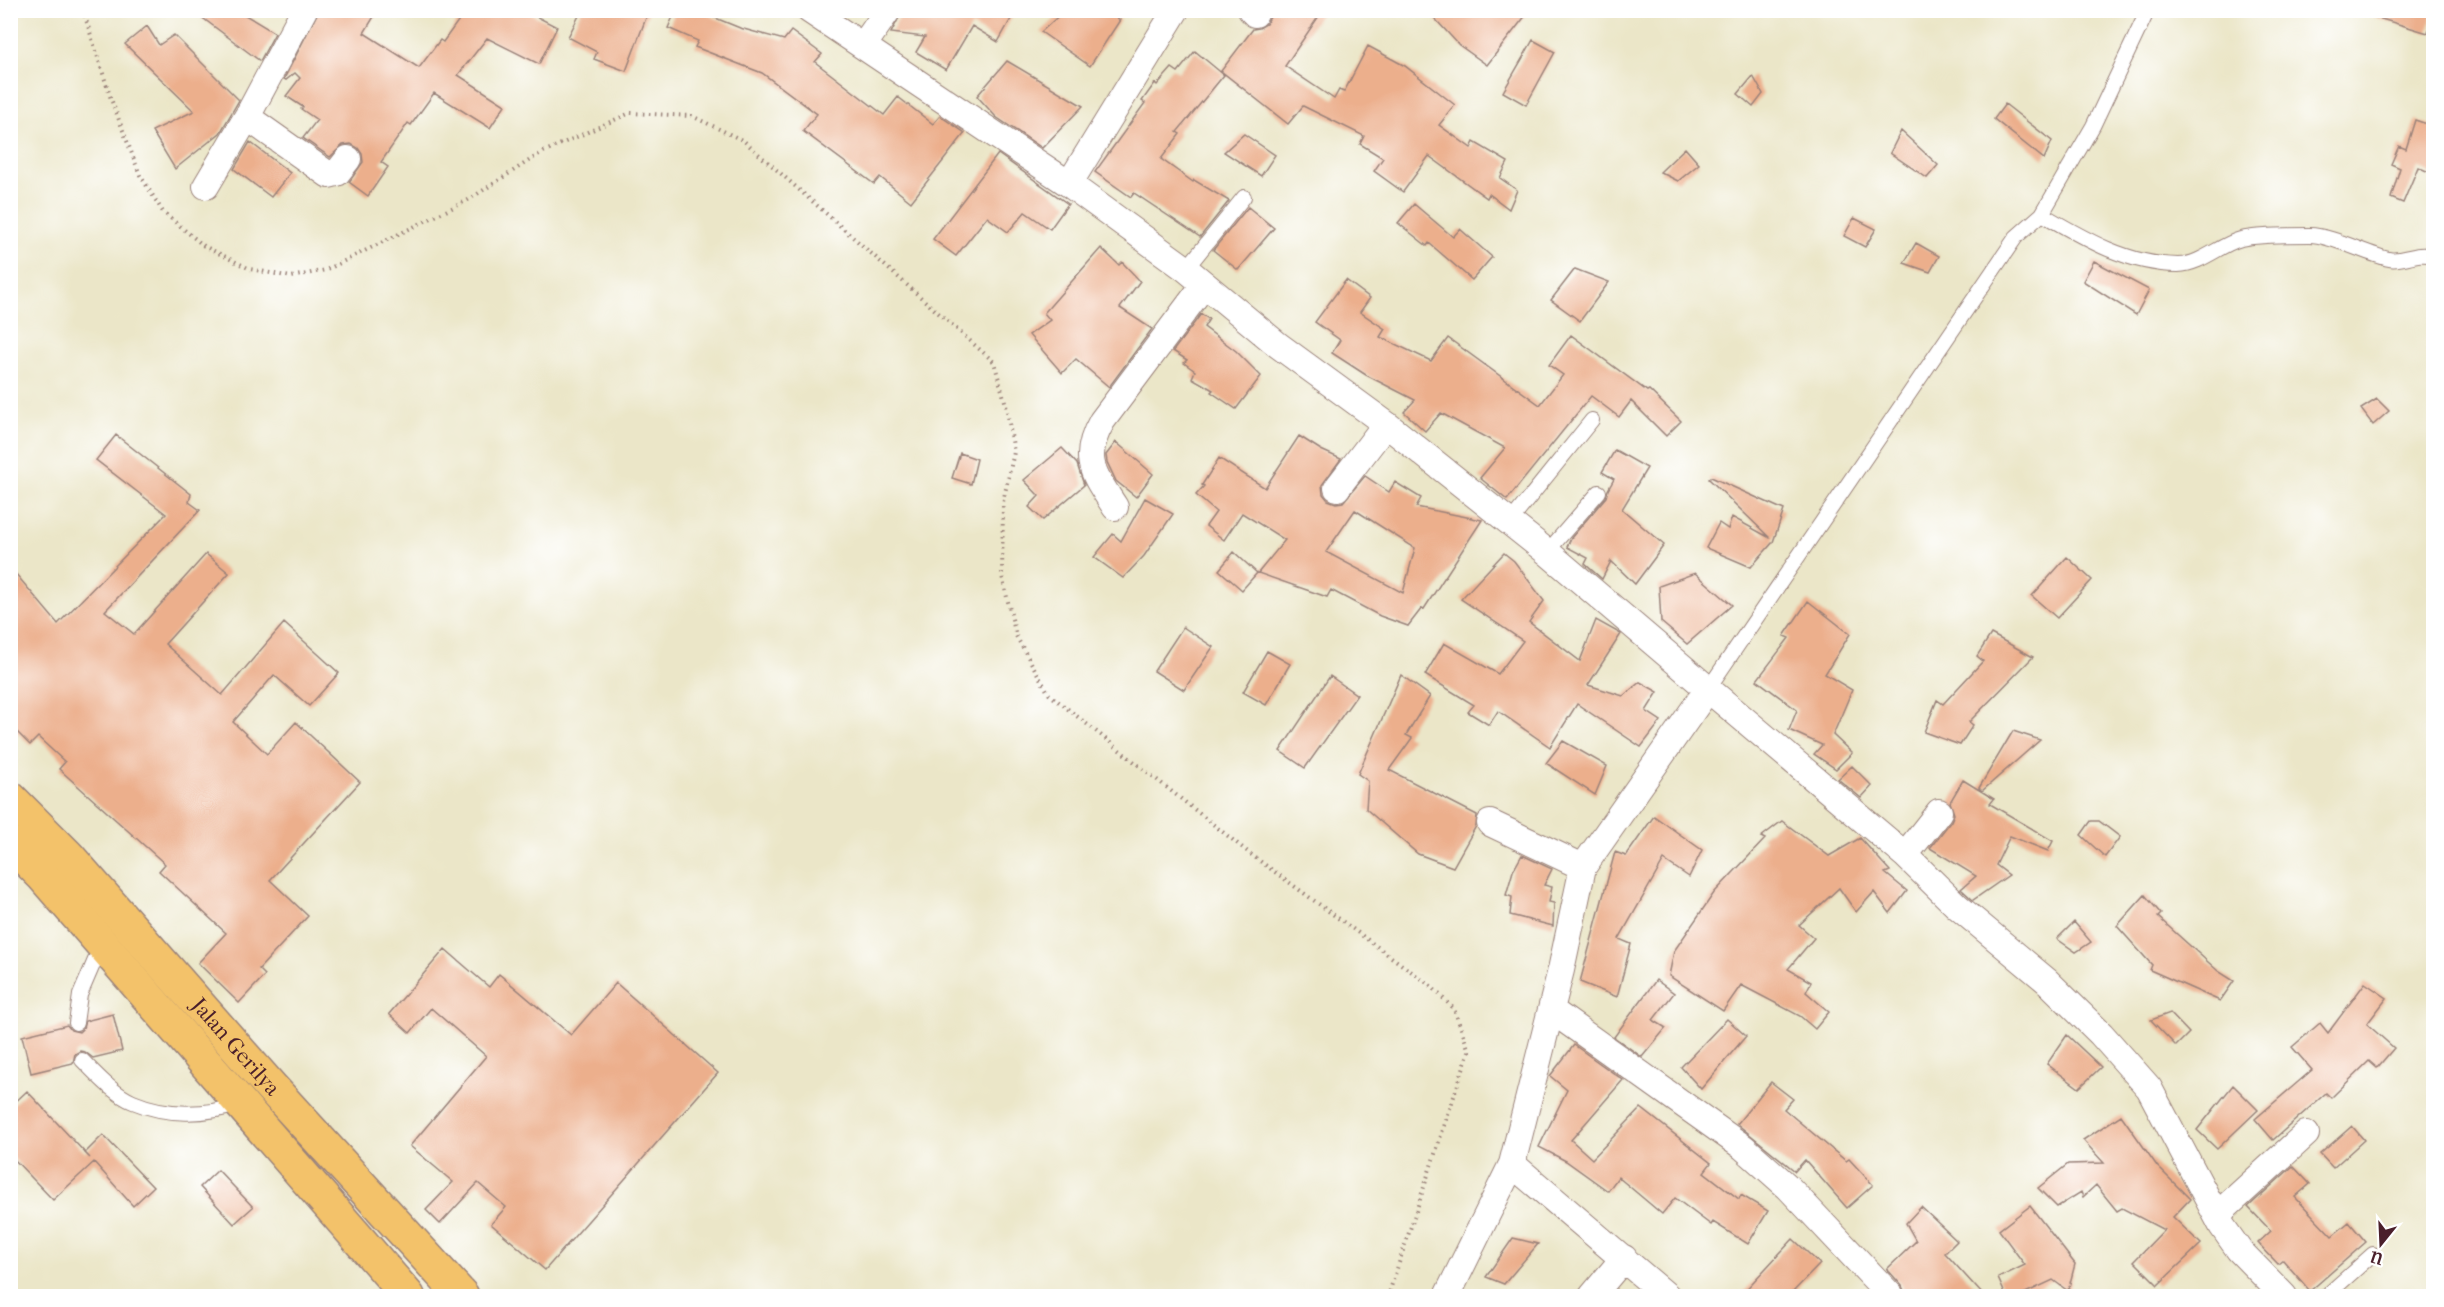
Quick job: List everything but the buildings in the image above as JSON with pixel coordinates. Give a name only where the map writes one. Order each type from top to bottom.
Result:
[{"type":"highway","name":"Jalan Gerilya","points":[[10,798],[68,856],[269,1084],[462,1296]]},
{"type":"highway","name":"Jalan Gerilya","points":[[10,843],[102,944],[408,1296]]},
{"type":"highway","points":[[239,1104],[269,1084]]},
{"type":"street","points":[[206,186],[247,117],[304,10]]},
{"type":"street","points":[[809,10],[1069,184],[1195,277],[1278,345],[1386,424],[1547,552],[1905,855],[1958,906],[2070,1004],[2101,1034],[2149,1088],[2217,1215],[2239,1250],[2284,1296]]},
{"type":"street","points":[[863,46],[888,10]]},
{"type":"street","points":[[1069,184],[1176,10]]},
{"type":"street","points":[[247,117],[329,175],[337,173],[348,159]]},
{"type":"street","points":[[1115,507],[1094,474],[1090,457],[1093,438],[1195,277]]},
{"type":"street","points":[[1337,488],[1386,424]]},
{"type":"street","points":[[1447,1296],[1512,1164],[1551,1010],[1583,867],[1708,689]]},
{"type":"street","points":[[1905,855],[1939,812]]},
{"type":"street","points":[[1490,823],[1583,867]]},
{"type":"street","points":[[1551,1010],[1743,1147],[1788,1187],[1891,1296]]},
{"type":"street","points":[[2217,1215],[2306,1134]]},
{"type":"street","points":[[1512,1164],[1667,1296]]},
{"type":"street","points":[[1592,1296],[1624,1258]]},
{"type":"lane","points":[[1708,689],[2016,237],[2042,214],[2092,126],[2148,10]]},
{"type":"lane","points":[[1195,277],[1244,197]]},
{"type":"lane","points":[[2042,214],[2079,235],[2120,254],[2139,260],[2179,265],[2205,258],[2240,240],[2313,235],[2391,260],[2422,253],[2433,256]]},
{"type":"lane","points":[[1509,523],[1592,420]]},
{"type":"lane","points":[[1547,552],[1599,492]]},
{"type":"lane","points":[[76,1023],[80,995],[102,944]]},
{"type":"lane","points":[[82,1060],[101,1079],[132,1102],[172,1112],[219,1111],[239,1104]]},
{"type":"lane","points":[[2326,1296],[2373,1254]]},
{"type":"path","points":[[83,10],[111,99],[140,175],[164,212],[204,246],[250,269],[291,277],[326,270],[468,200],[541,153],[630,113],[692,116],[744,141],[994,362],[1006,405],[1014,452],[1003,502],[1002,576],[1016,636],[1049,694],[1253,856],[1431,986],[1454,1009],[1469,1051],[1388,1296]]}]
